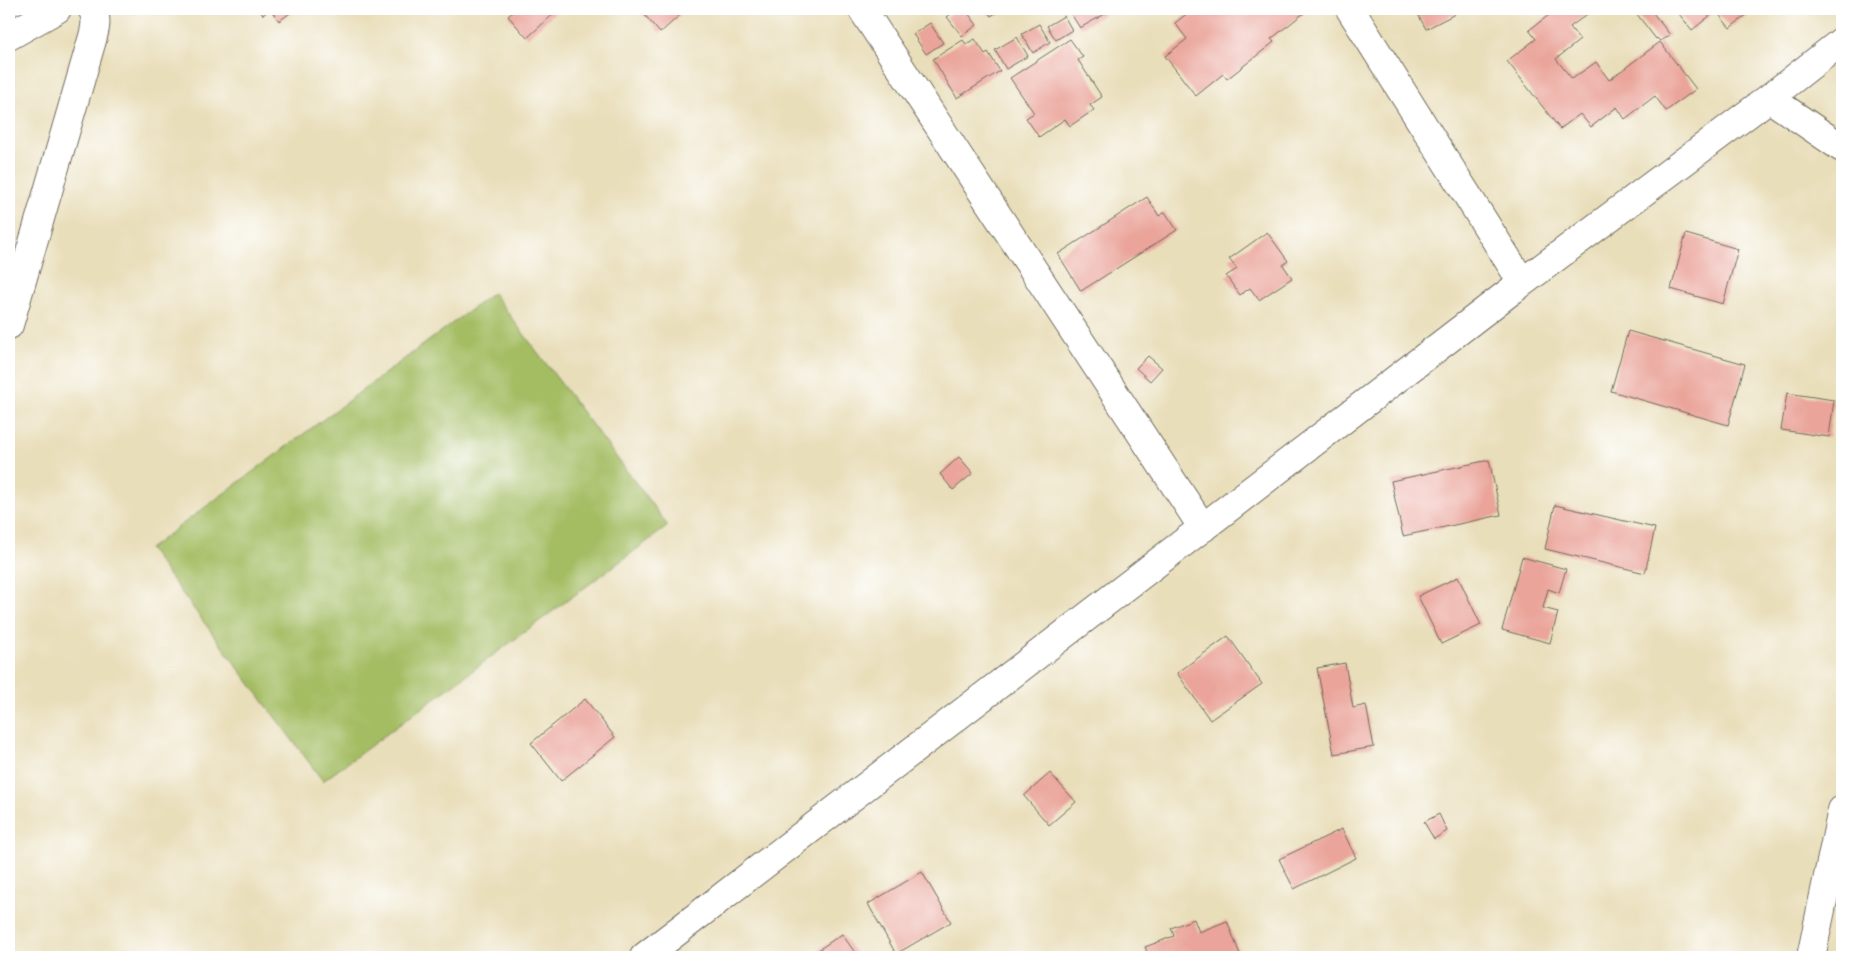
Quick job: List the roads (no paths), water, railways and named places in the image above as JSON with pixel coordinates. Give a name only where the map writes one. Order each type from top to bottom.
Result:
[{"type":"street","points":[[18,24],[57,9]]},
{"type":"street","points":[[9,325],[96,25],[92,9]]},
{"type":"street","points":[[862,9],[1203,528]]},
{"type":"street","points":[[1350,9],[1522,282]]},
{"type":"street","points":[[644,957],[1522,282],[1769,98],[1842,41]]},
{"type":"street","points":[[1769,98],[1842,148]]},
{"type":"street","points":[[1811,957],[1842,810]]}]
